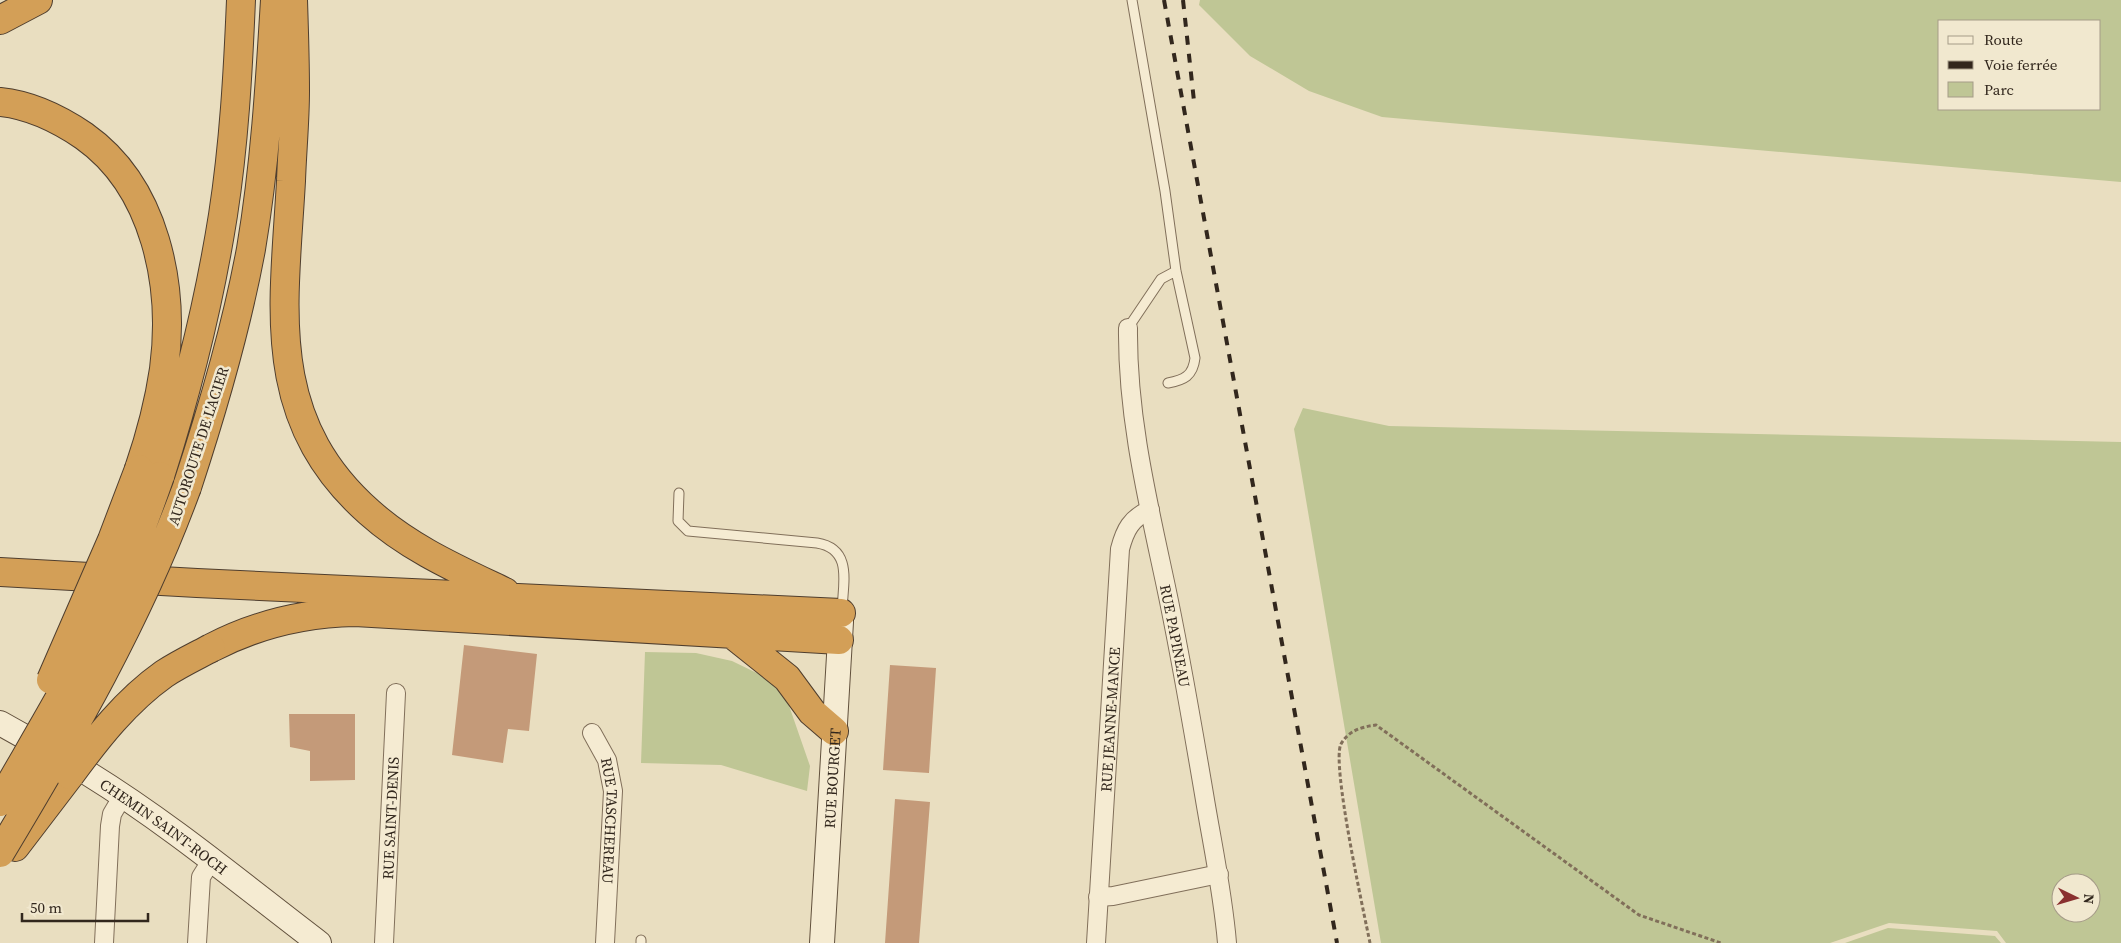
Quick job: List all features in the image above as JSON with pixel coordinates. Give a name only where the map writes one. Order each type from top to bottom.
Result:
[{"type":"highway","points":[[0,20],[38,0]]},
{"type":"highway","name":"AUTOROUTE DE L'ACIER","points":[[0,802],[80,660],[107,607],[137,539],[149,473],[198,341],[218,244],[232,146],[242,0]]},
{"type":"highway","name":"AUTOROUTE DE L'ACIER","points":[[0,853],[85,707],[114,653],[159,559],[187,486],[222,378],[250,251],[264,156],[275,0]]},
{"type":"highway","points":[[293,0],[295,92],[284,308],[288,370],[297,406],[312,439],[326,463],[353,497],[368,512],[403,540],[445,565],[515,597]]},
{"type":"highway","points":[[0,102],[20,105],[53,118],[93,143],[122,172],[144,210],[154,239],[162,276],[166,345],[149,473],[112,540],[0,797]]},
{"type":"highway","points":[[0,572],[841,613]]},
{"type":"highway","points":[[0,866],[85,754],[122,711],[165,674],[246,631],[276,622],[334,612],[400,614],[839,640]]},
{"type":"highway","points":[[732,634],[787,678],[812,712],[834,730]]},
{"type":"main road","name":"RUE BOURGET","points":[[822,943],[841,613]]},
{"type":"main road","name":"CHEMIN SAINT-ROCH","points":[[0,723],[90,774],[211,861],[319,943]]},
{"type":"street","name":"RUE PAPINEAU","points":[[1128,328],[1131,405],[1177,641],[1219,874],[1227,943]]},
{"type":"street","name":"RUE JEANNE-MANCE","points":[[1096,943],[1120,549],[1128,524],[1140,514],[1150,510]]},
{"type":"street","name":"RUE SAINT-DENIS","points":[[384,943],[396,693]]},
{"type":"street","name":"RUE TASCHEREAU","points":[[592,733],[607,760],[613,791],[604,943]]},
{"type":"street","points":[[104,943],[110,826],[112,814],[122,797]]},
{"type":"street","points":[[197,943],[201,877],[211,861]]},
{"type":"street","points":[[1098,897],[1112,896],[1219,874]]},
{"type":"lane","points":[[1132,0],[1165,191],[1176,271],[1195,358],[1194,368],[1189,376],[1180,381],[1168,383]]},
{"type":"lane","points":[[1128,328],[1162,279],[1176,271]]},
{"type":"lane","points":[[679,493],[678,521],[688,531],[817,543],[834,549],[844,567],[841,613]]},
{"type":"path","points":[[1370,943],[1339,776],[1340,745],[1356,728],[1376,725],[1639,915],[1721,943]]},
{"type":"green space","points":[[1200,0],[2121,0],[2121,182],[1382,117],[1309,91],[1250,56],[1199,5]]},
{"type":"green space","points":[[1303,408],[1389,426],[2121,442],[2121,943],[2006,943],[1997,931],[1889,923],[1830,943],[1381,943],[1294,429]]},
{"type":"green space","points":[[645,652],[696,653],[732,661],[763,676],[786,697],[810,766],[807,791],[721,765],[641,763]]},
{"type":"green space","points":[[1888,928],[1995,936],[2001,943],[1845,943]]},
{"type":"building","points":[[464,645],[537,654],[529,731],[508,729],[503,763],[452,755]]},
{"type":"building","points":[[890,665],[936,668],[929,773],[883,770]]},
{"type":"building","points":[[289,714],[355,714],[355,780],[310,781],[310,751],[290,747]]},
{"type":"building","points":[[895,799],[930,802],[919,943],[885,943]]},
{"type":"railway","points":[[1164,0],[1337,943]]},
{"type":"railway","points":[[1183,0],[1194,101]]}]
